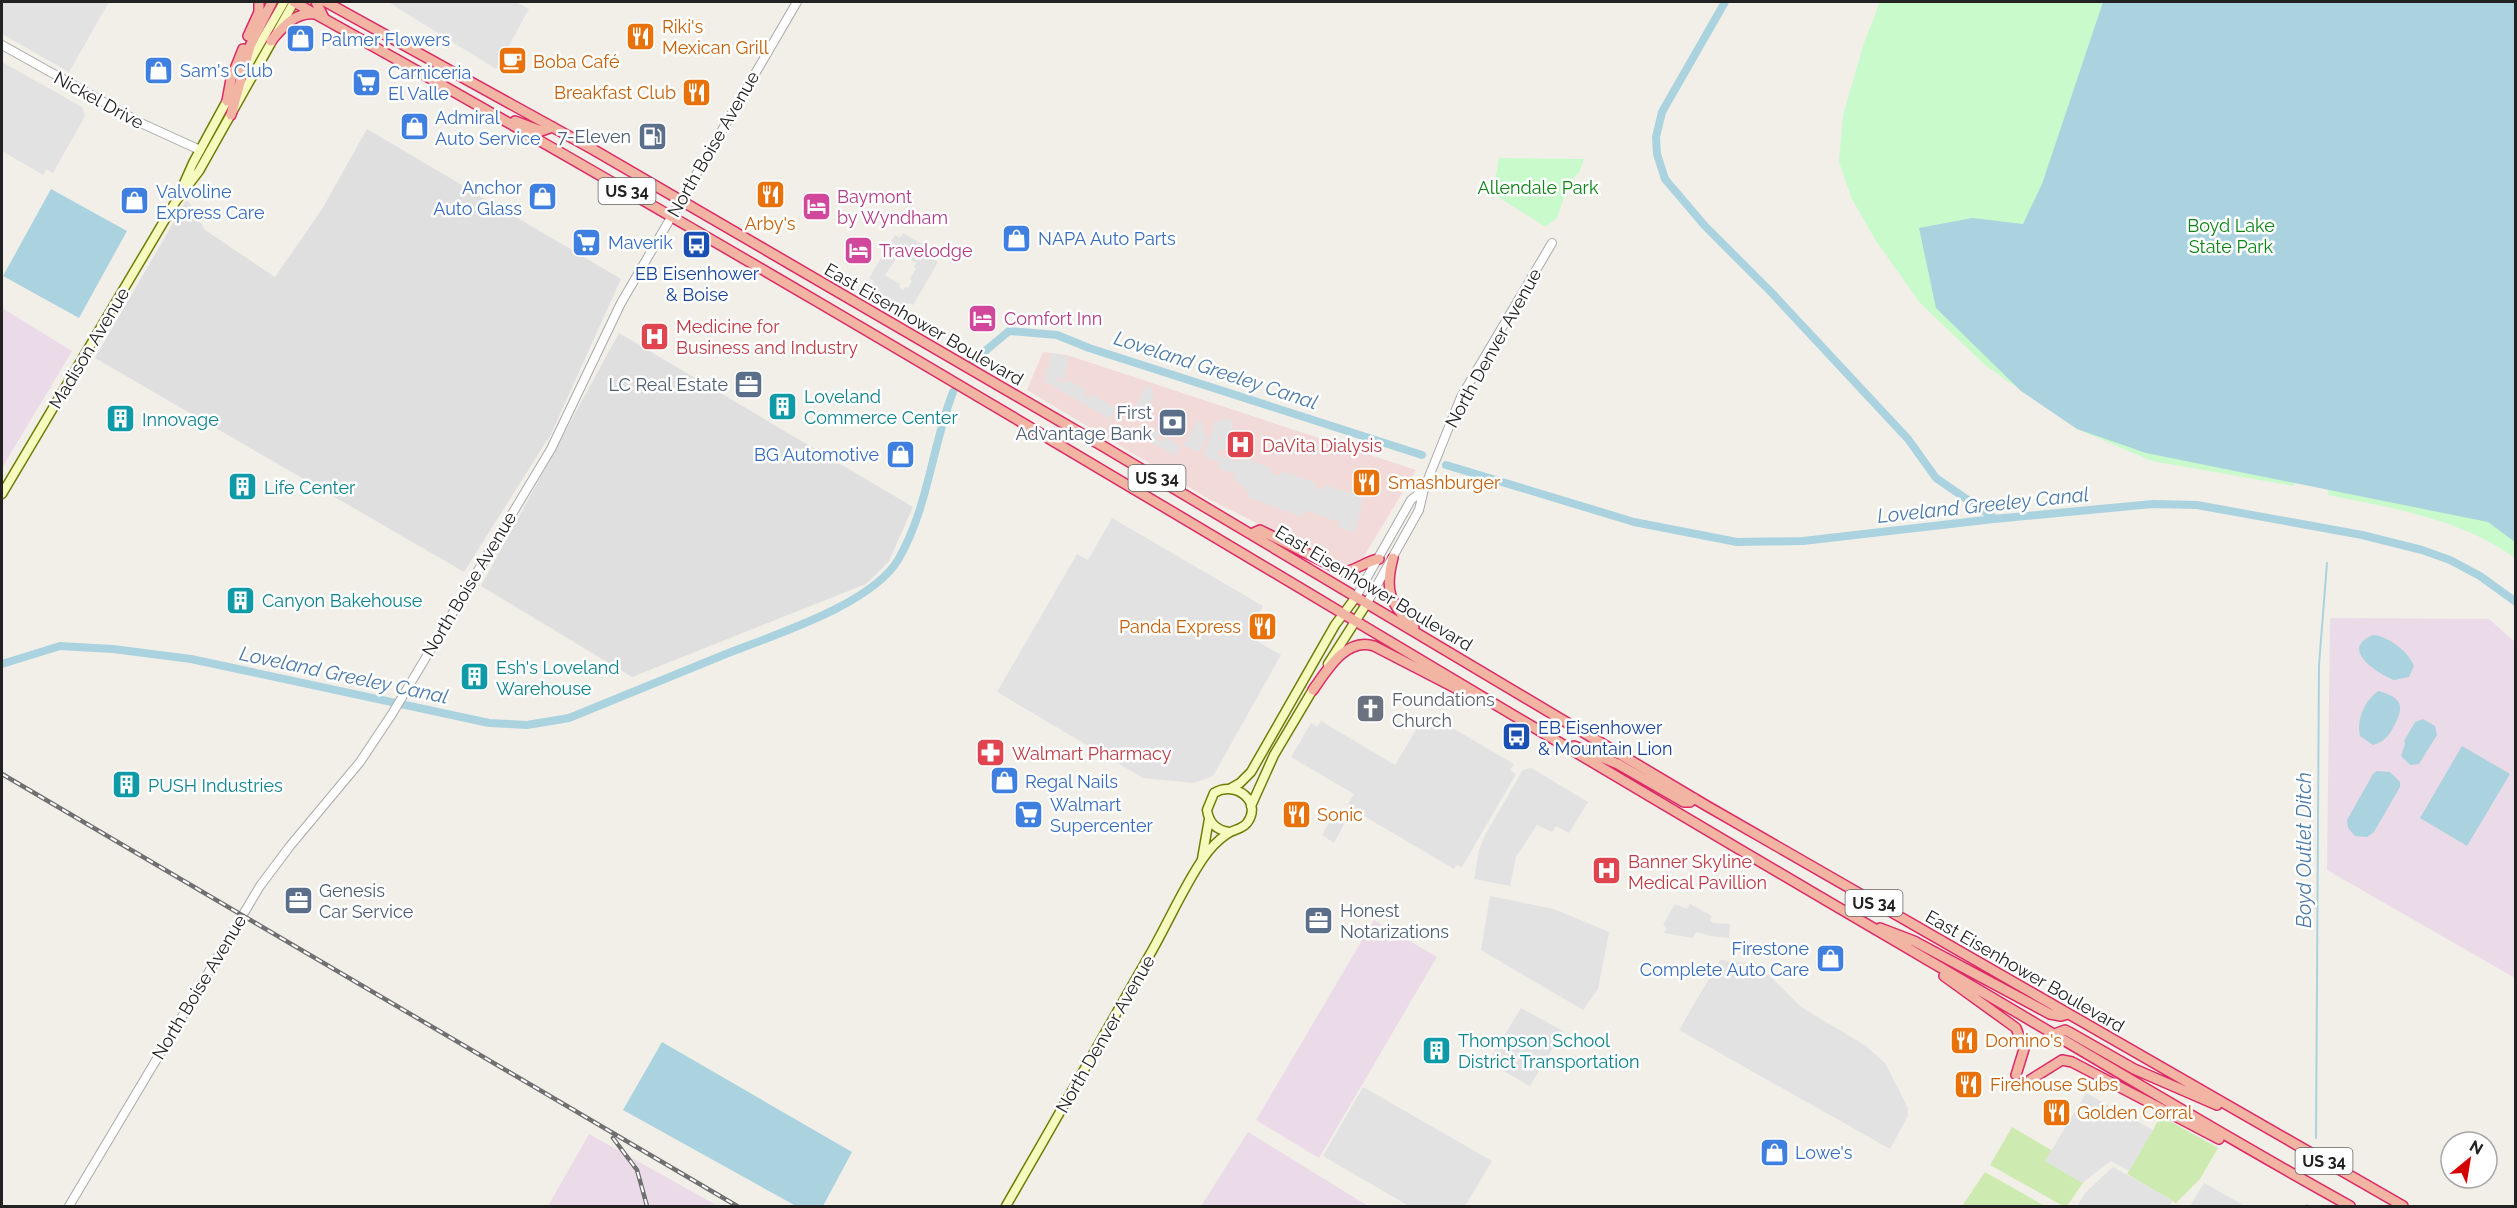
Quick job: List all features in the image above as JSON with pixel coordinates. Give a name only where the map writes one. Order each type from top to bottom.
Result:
[{"type":"highway","points":[[227,101],[231,79],[259,12],[259,2]]},
{"type":"highway","points":[[231,115],[252,40],[272,2]]},
{"type":"highway","name":"East Eisenhower Boulevard","points":[[294,2],[671,216],[1851,916],[2248,1149],[2350,1206]]},
{"type":"highway","points":[[316,2],[326,20]]},
{"type":"highway","name":"East Eisenhower Boulevard","points":[[326,2],[553,127],[681,201],[1251,534],[1694,798],[2403,1206]]},
{"type":"highway","points":[[342,2],[350,15]]},
{"type":"highway","points":[[272,41],[297,17],[316,14]]},
{"type":"highway","points":[[484,108],[541,131],[553,127]]},
{"type":"highway","points":[[1251,534],[1260,530],[1344,572],[1352,571],[1368,561],[1379,559]]},
{"type":"highway","points":[[1393,558],[1388,583],[1396,606],[1416,628],[1461,660]]},
{"type":"highway","points":[[1313,690],[1342,654],[1354,646],[1369,644],[1549,737],[1618,764],[1684,802],[1690,802],[1694,798]]},
{"type":"highway","points":[[1851,916],[1914,941],[2050,1014],[2061,1016],[2068,1014]]},
{"type":"highway","points":[[1930,961],[1942,975],[2016,1028],[2024,1049],[2016,1075]]},
{"type":"highway","points":[[2057,1033],[2065,1030],[2143,1073],[2245,1116]]},
{"type":"highway","points":[[2030,1080],[2062,1060],[2072,1062],[2226,1142],[2248,1149]]},
{"type":"main road","name":"Madison Avenue","points":[[2,494],[176,201],[200,150],[284,2]]},
{"type":"main road","name":"Madison Avenue","points":[[176,201],[199,171],[294,2]]},
{"type":"main road","name":"North Denver Avenue","points":[[1230,788],[1240,783],[1251,772],[1343,614],[1356,597]]},
{"type":"main road","name":"North Denver Avenue","points":[[1251,807],[1274,756],[1354,620],[1367,603]]},
{"type":"main road","points":[[1230,788],[1246,796],[1251,807],[1246,825],[1229,832],[1217,828],[1209,818],[1207,810],[1210,798],[1220,790],[1230,788]]},
{"type":"main road","name":"North Denver Avenue","points":[[1202,860],[1209,818]]},
{"type":"main road","name":"North Denver Avenue","points":[[1006,1206],[1168,924],[1202,860],[1229,832]]},
{"type":"street","name":"North Boise Avenue","points":[[69,1206],[260,886],[360,762],[392,714],[551,449],[621,303],[797,2]]},
{"type":"street","name":"Nickel Drive","points":[[2,45],[143,124],[200,150]]},
{"type":"street","name":"North Denver Avenue","points":[[1367,603],[1419,510],[1424,489],[1461,397],[1552,243]]},
{"type":"street","name":"North Denver Avenue","points":[[1356,597],[1411,500],[1424,489]]},
{"type":"shaded area","points":[[2,2],[109,2],[69,72],[2,34]]},
{"type":"shaded area","points":[[388,2],[516,2],[529,9],[496,69]]},
{"type":"shaded area","points":[[2,62],[82,107],[85,116],[53,173],[46,169],[43,175],[2,151]]},
{"type":"shaded area","points":[[367,129],[621,279],[551,434],[464,572],[95,358],[187,199],[205,230],[275,277],[322,209]]},
{"type":"shaded area","points":[[903,233],[937,253],[933,259],[938,262],[913,305],[909,303],[906,309],[870,288],[874,281],[869,278],[895,235],[900,238]],"holes":[[[902,254],[916,263],[910,279],[912,281],[908,288],[905,287],[903,290],[899,287],[900,284],[885,275],[897,257],[900,258]]]},
{"type":"shaded area","points":[[2,308],[72,351],[2,468]]},
{"type":"shaded area","points":[[619,333],[913,507],[889,561],[866,584],[632,677],[481,586]]},
{"type":"shaded area","points":[[1043,352],[1067,355],[1416,470],[1363,558],[1348,566],[1325,558],[1209,499],[1027,390]]},
{"type":"shaded area","points":[[1052,353],[1069,357],[1064,379],[1058,378],[1057,380],[1063,384],[1066,379],[1086,390],[1084,395],[1089,398],[1092,394],[1116,408],[1110,419],[1044,381]]},
{"type":"shaded area","points":[[1147,385],[1152,388],[1153,399],[1150,403],[1154,406],[1146,422],[1132,413]]},
{"type":"shaded area","points":[[1223,418],[1234,421],[1225,451],[1219,449],[1217,455],[1238,462],[1241,457],[1271,468],[1270,472],[1280,476],[1282,471],[1316,483],[1314,487],[1324,490],[1326,485],[1363,498],[1355,533],[1338,527],[1339,522],[1304,510],[1302,517],[1248,497],[1249,492],[1234,480],[1235,474],[1218,468],[1219,463],[1204,456],[1215,421],[1220,422]]},
{"type":"shaded area","points":[[1198,421],[1202,422],[1203,433],[1208,436],[1199,452],[1183,445]]},
{"type":"shaded area","points":[[1145,425],[1160,433],[1157,439],[1163,442],[1165,437],[1181,446],[1175,456],[1139,435]]},
{"type":"shaded area","points":[[1112,518],[1263,606],[1248,636],[1281,655],[1213,776],[1194,783],[1143,778],[997,692],[1077,554],[1088,560]]},
{"type":"shaded area","points":[[2330,618],[2489,619],[2515,642],[2515,978],[2327,870]]},
{"type":"shaded area","points":[[1432,716],[1514,764],[1510,770],[1516,774],[1462,867],[1457,865],[1454,869],[1347,806],[1354,794],[1291,757],[1311,723],[1317,727],[1321,721],[1395,765],[1420,723],[1426,727]]},
{"type":"shaded area","points":[[1531,768],[1588,802],[1569,833],[1556,826],[1552,832],[1537,825],[1516,857],[1510,886],[1474,879],[1479,850],[1485,835],[1523,770]]},
{"type":"shaded area","points":[[1336,811],[1348,817],[1334,843],[1322,835]]},
{"type":"shaded area","points":[[1490,896],[1554,909],[1609,932],[1598,989],[1583,1010],[1481,950]]},
{"type":"shaded area","points":[[1675,904],[1687,909],[1690,904],[1712,916],[1710,920],[1713,923],[1730,924],[1729,938],[1696,932],[1693,938],[1664,933],[1667,928],[1663,925]]},
{"type":"shaded area","points":[[1374,920],[1437,957],[1319,1158],[1256,1120]]},
{"type":"shaded area","points":[[1720,960],[1748,963],[1760,970],[1774,980],[1801,1007],[1866,1046],[1885,1063],[1908,1108],[1908,1116],[1890,1149],[1679,1030]]},
{"type":"shaded area","points":[[1521,1008],[1563,1031],[1530,1086],[1488,1062]]},
{"type":"shaded area","points":[[1363,1087],[1492,1161],[1465,1206],[1409,1206],[1323,1156]]},
{"type":"shaded area","points":[[2086,1093],[2153,1130],[2129,1171],[2111,1161],[2082,1183],[2045,1161]]},
{"type":"shaded area","points":[[1248,1132],[1368,1206],[1201,1206]]},
{"type":"shaded area","points":[[589,1134],[718,1206],[548,1206]]},
{"type":"shaded area","points":[[2113,1167],[2172,1200],[2170,1206],[2077,1206],[2086,1192]]},
{"type":"shaded area","points":[[2204,1183],[2245,1206],[2190,1206]]},
{"type":"green space","name":"Boyd Lake State Park","points":[[1880,2],[2515,2],[2515,558],[2494,544],[2449,524],[2328,495],[2329,465],[2299,478],[2293,486],[2152,461],[2077,429],[1986,366],[1920,303],[1876,241],[1852,199],[1839,162],[1843,115],[1864,43]]},
{"type":"green space","name":"Allendale Park","points":[[1499,158],[1584,159],[1579,173],[1572,179],[1567,189],[1557,218],[1546,227],[1490,192],[1495,181]]},
{"type":"green space","points":[[2161,1116],[2218,1148],[2200,1179],[2176,1203],[2127,1174]]},
{"type":"green space","points":[[2012,1127],[2090,1173],[2067,1206],[2063,1206],[1990,1165]]},
{"type":"green space","points":[[1985,1172],[2045,1206],[1962,1206]]},
{"type":"water","name":"Boyd Lake State Park","points":[[2103,2],[2515,2],[2515,542],[2488,522],[2146,453],[2077,429],[2021,391],[1936,308],[1919,228],[1972,218],[2023,224],[2042,184]]},
{"type":"water","points":[[51,189],[127,231],[79,318],[3,276]]},
{"type":"water","points":[[2373,635],[2385,638],[2408,655],[2414,666],[2409,677],[2394,680],[2371,667],[2364,660],[2359,647],[2363,641]]},
{"type":"water","points":[[2378,691],[2397,699],[2400,713],[2390,733],[2373,745],[2360,736],[2359,723],[2366,705]]},
{"type":"water","points":[[2423,719],[2435,726],[2437,735],[2419,764],[2410,765],[2401,756],[2404,741],[2415,722]]},
{"type":"water","points":[[2462,746],[2510,774],[2467,846],[2420,818]]},
{"type":"water","points":[[2377,771],[2390,772],[2400,782],[2400,787],[2374,832],[2367,837],[2355,836],[2348,828],[2347,820],[2373,774]]},
{"type":"water","points":[[662,1042],[852,1152],[823,1206],[796,1206],[623,1110]]},
{"type":"waterway","points":[[1725,2],[1662,112],[1656,137],[1657,154],[1665,179],[1705,226],[1771,292],[1908,439],[1936,478],[1994,518]]},
{"type":"waterway","name":"Loveland Greeley Canal","points":[[972,362],[1009,331],[1057,335],[1089,348],[1422,455]]},
{"type":"waterway","name":"Loveland Greeley Canal","points":[[2,664],[60,646],[113,649],[191,659],[489,723],[527,725],[569,718],[817,618],[865,592],[884,577],[898,560],[916,520],[953,392]]},
{"type":"waterway","name":"Loveland Greeley Canal","points":[[1446,465],[1634,522],[1737,542],[1803,541],[2153,504],[2197,505],[2362,535],[2422,550],[2450,560],[2480,576],[2516,602]]},
{"type":"waterway","name":"Boyd Outlet Ditch","points":[[2316,1138],[2319,665],[2327,563]]},
{"type":"railway","points":[[2,774],[737,1206]]},
{"type":"railway","points":[[613,1138],[637,1170],[647,1206]]},
{"type":"place","name":"Riki's Mexican Grill","points":[[641,36]]},
{"type":"place","name":"Palmer Flowers","points":[[300,39]]},
{"type":"place","name":"Boba Café","points":[[512,61]]},
{"type":"place","name":"Sam's Club","points":[[159,70]]},
{"type":"place","name":"Carniceria El Valle","points":[[367,82]]},
{"type":"place","name":"Breakfast Club","points":[[697,92]]},
{"type":"place","name":"Admiral Auto Service","points":[[414,127]]},
{"type":"place","name":"7-Eleven","points":[[652,136]]},
{"type":"place","name":"Arby's","points":[[770,194]]},
{"type":"place","name":"Anchor Auto Glass","points":[[543,197]]},
{"type":"place","name":"Valvoline Express Care","points":[[135,201]]},
{"type":"place","name":"Baymont by Wyndham","points":[[816,206]]},
{"type":"place","name":"NAPA Auto Parts","points":[[1017,238]]},
{"type":"place","name":"Maverik","points":[[587,242]]},
{"type":"place","name":"EB Eisenhower & Boise","points":[[697,244]]},
{"type":"place","name":"Travelodge","points":[[858,250]]},
{"type":"place","name":"Comfort Inn","points":[[983,318]]},
{"type":"place","name":"Medicine for Business and Industry","points":[[655,336]]},
{"type":"place","name":"LC Real Estate","points":[[749,384]]},
{"type":"place","name":"Loveland Commerce Center","points":[[783,406]]},
{"type":"place","name":"Innovage","points":[[121,419]]},
{"type":"place","name":"First Advantage Bank","points":[[1173,422]]},
{"type":"place","name":"DaVita Dialysis","points":[[1241,445]]},
{"type":"place","name":"BG Automotive","points":[[900,454]]},
{"type":"place","name":"Smashburger","points":[[1367,482]]},
{"type":"place","name":"Life Center","points":[[243,487]]},
{"type":"place","name":"Canyon Bakehouse","points":[[241,600]]},
{"type":"place","name":"Panda Express","points":[[1262,626]]},
{"type":"place","name":"Esh's Loveland Warehouse","points":[[475,677]]},
{"type":"place","name":"Foundations Church","points":[[1371,709]]},
{"type":"place","name":"EB Eisenhower & Mountain Lion","points":[[1517,737]]},
{"type":"place","name":"Walmart Pharmacy","points":[[991,753]]},
{"type":"place","name":"Regal Nails","points":[[1004,781]]},
{"type":"place","name":"PUSH Industries","points":[[127,785]]},
{"type":"place","name":"Walmart Supercenter","points":[[1029,814]]},
{"type":"place","name":"Sonic","points":[[1296,814]]},
{"type":"place","name":"Banner Skyline Medical Pavillion","points":[[1607,871]]},
{"type":"place","name":"Genesis Car Service","points":[[298,900]]},
{"type":"place","name":"Honest Notarizations","points":[[1319,920]]},
{"type":"place","name":"Firestone Complete Auto Care","points":[[1830,958]]},
{"type":"place","name":"Domino's","points":[[1964,1040]]},
{"type":"place","name":"Thompson School District Transportation","points":[[1437,1050]]},
{"type":"place","name":"Firehouse Subs","points":[[1969,1084]]},
{"type":"place","name":"Golden Corral","points":[[2056,1112]]},
{"type":"place","name":"Lowe's","points":[[1774,1152]]}]
